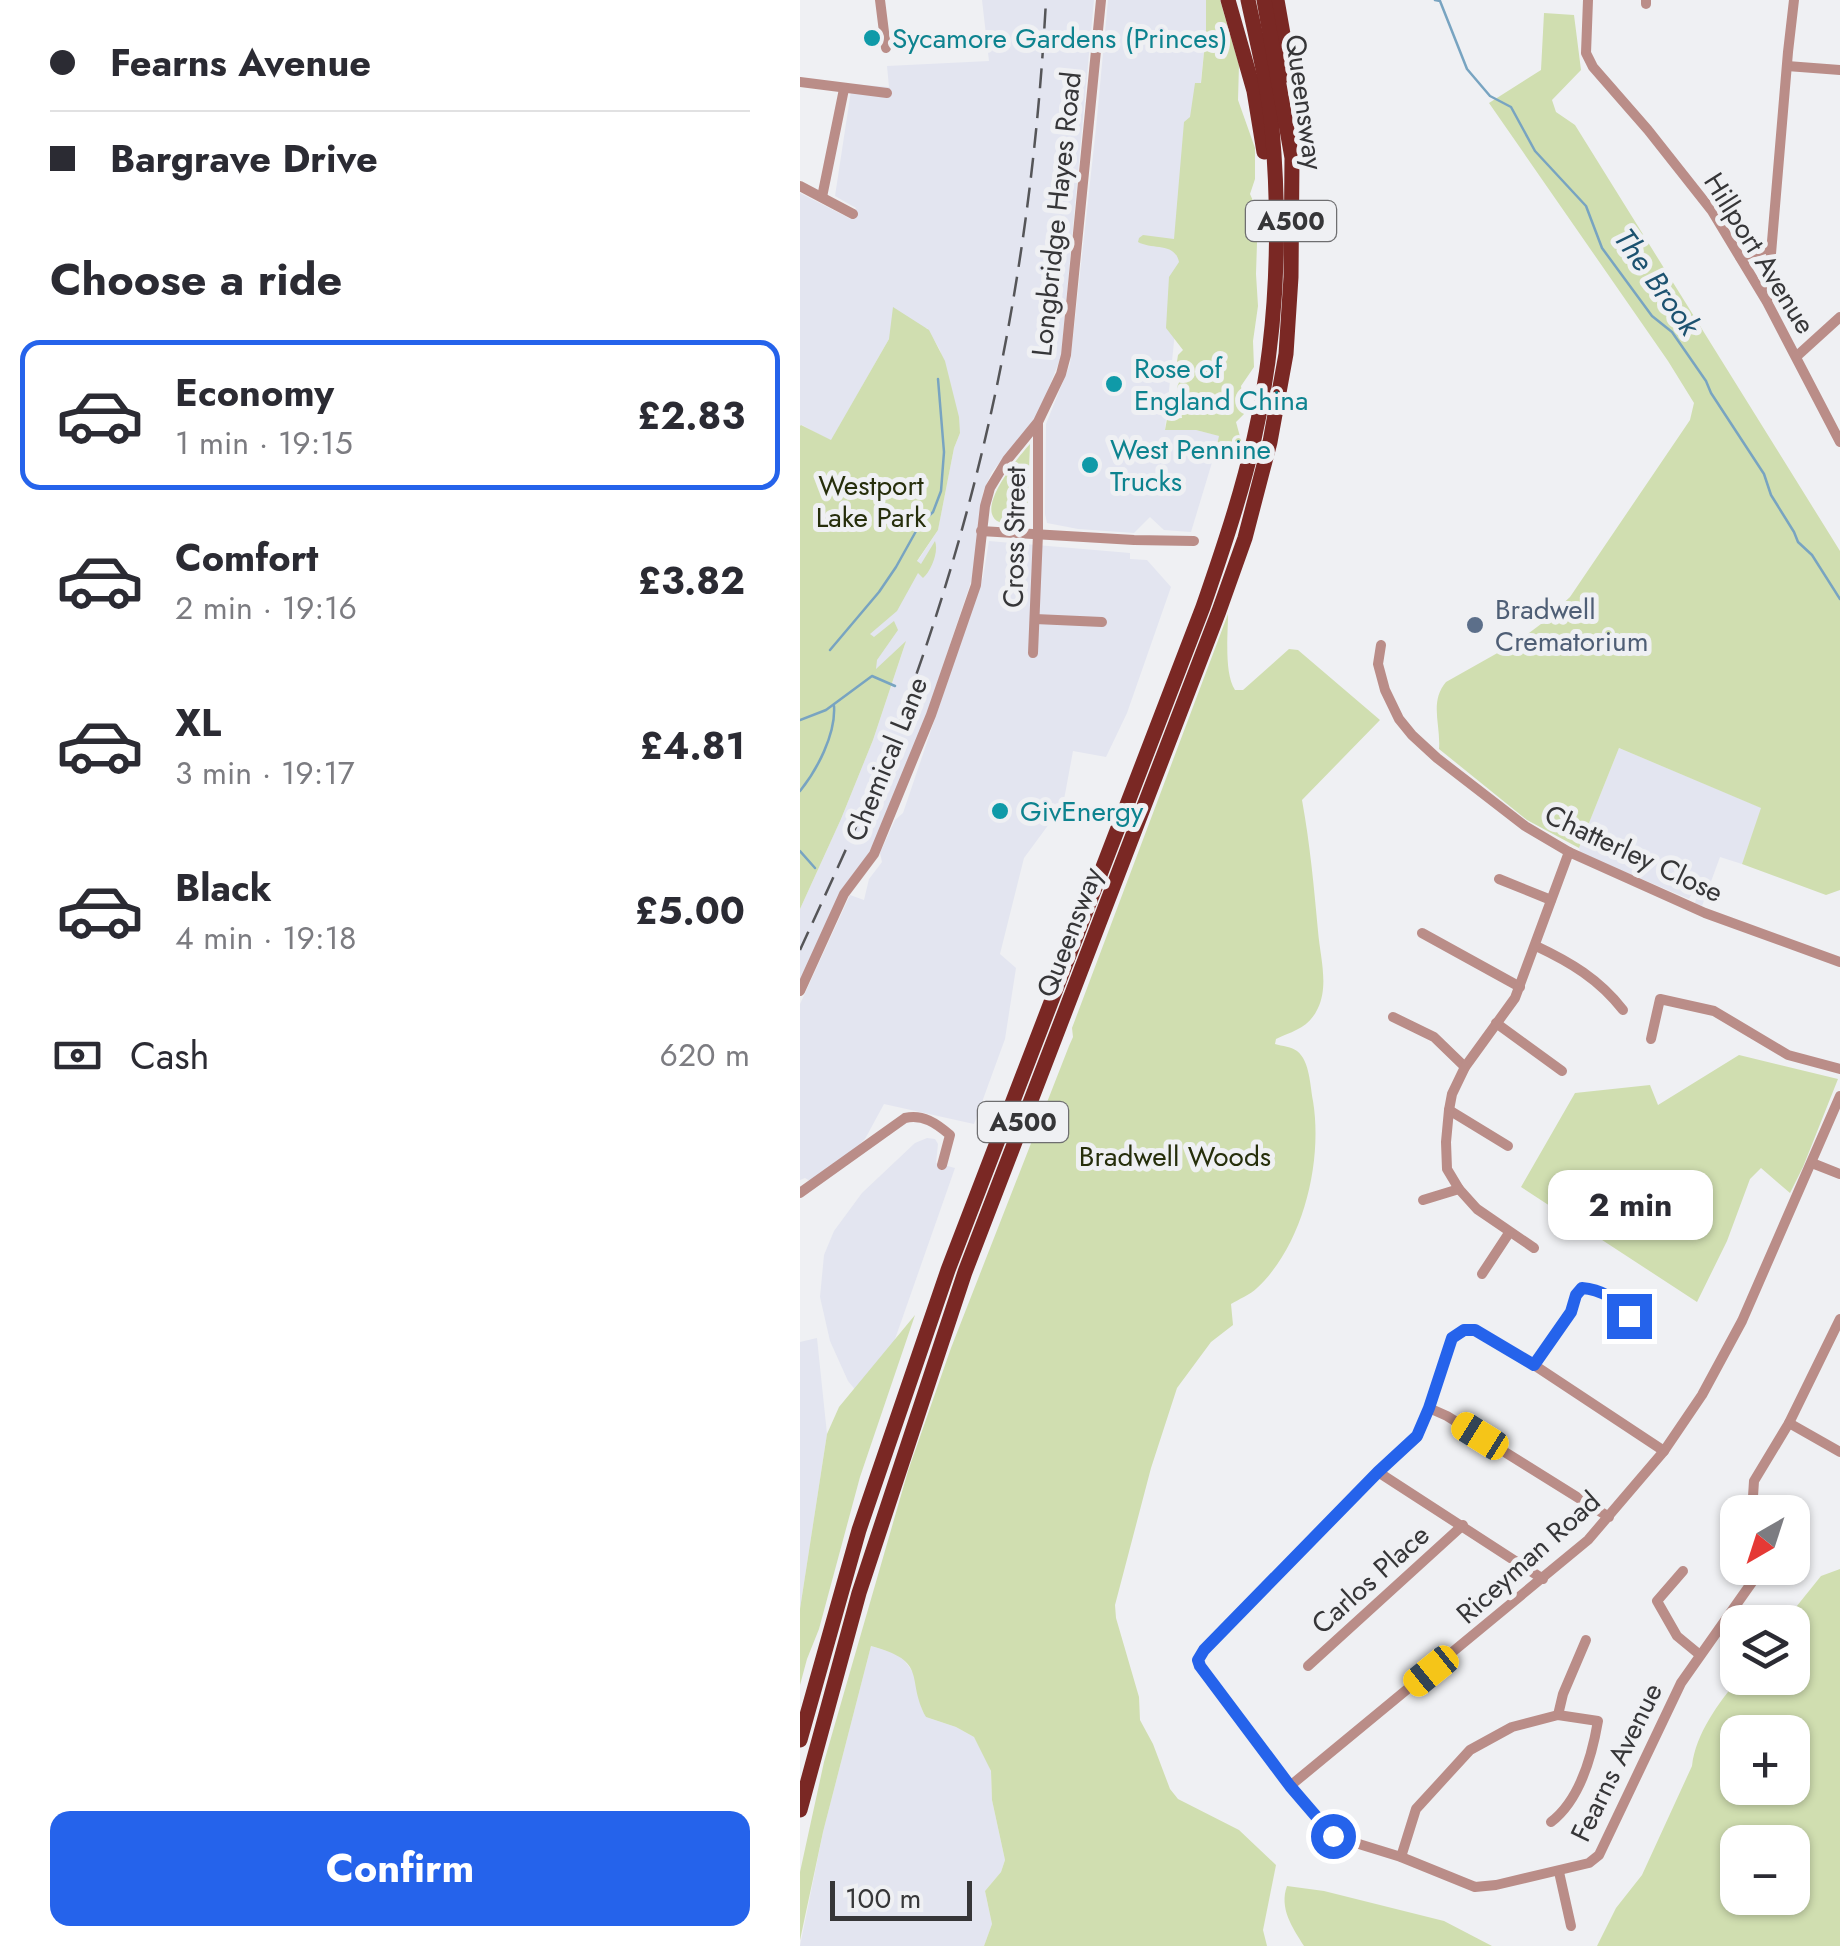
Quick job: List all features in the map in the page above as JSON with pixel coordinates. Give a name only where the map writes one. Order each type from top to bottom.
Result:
[{"type":"highway","points":[[1228,0],[1254,91],[1277,223]]},
{"type":"highway","name":"Queensway","points":[[800,1740],[859,1530],[948,1270],[1203,607],[1254,438],[1268,358],[1277,223],[1271,124],[1248,0]]},
{"type":"highway","name":"Queensway","points":[[800,1810],[859,1593],[966,1272],[1245,538],[1270,442],[1286,354],[1292,158],[1264,0]]},
{"type":"highway","points":[[1277,0],[1286,51],[1292,158]]},
{"type":"highway","points":[[800,1706],[835,1614]]},
{"type":"street","points":[[880,0],[886,48]]},
{"type":"street","name":"Longbridge Hayes Road","points":[[982,531],[985,506],[996,475],[1038,422],[1066,354],[1101,0]]},
{"type":"street","name":"Hillport Avenue","points":[[1588,0],[1586,53],[1592,67],[1712,211],[1767,302],[1840,442]]},
{"type":"street","points":[[1767,302],[1794,0]]},
{"type":"street","points":[[1787,66],[1840,70]]},
{"type":"street","points":[[800,82],[886,93]]},
{"type":"street","points":[[822,197],[844,89]]},
{"type":"street","points":[[800,186],[853,214]]},
{"type":"street","points":[[1740,257],[1771,247]]},
{"type":"street","points":[[1796,356],[1840,317]]},
{"type":"street","name":"Cross Street","points":[[1033,652],[1038,422]]},
{"type":"street","points":[[982,531],[1194,541]]},
{"type":"street","name":"Chemical Lane","points":[[800,991],[844,894],[874,854],[931,715],[976,585],[982,531]]},
{"type":"street","points":[[1035,619],[1102,622]]},
{"type":"street","name":"Chatterley Close","points":[[1381,645],[1378,664],[1399,719],[1437,758],[1525,826],[1569,852],[1705,914],[1840,962]]},
{"type":"street","points":[[1534,1248],[1477,1210],[1459,1190],[1447,1168],[1448,1110],[1465,1067],[1516,998],[1569,852]]},
{"type":"street","points":[[1507,879],[1551,900]]},
{"type":"street","points":[[1434,940],[1440,925]]},
{"type":"street","points":[[1422,933],[1520,987]]},
{"type":"street","points":[[1536,946],[1586,972],[1623,1010]]},
{"type":"street","points":[[1651,1039],[1660,998],[1714,1011],[1788,1055],[1840,1069]]},
{"type":"street","points":[[1393,1017],[1434,1037],[1465,1067]]},
{"type":"street","points":[[1496,1024],[1562,1071]]},
{"type":"street","name":"Riceyman Road","points":[[1290,1786],[1588,1540],[1664,1451],[1702,1395],[1742,1321],[1840,1096]]},
{"type":"street","points":[[1448,1110],[1508,1146]]},
{"type":"street","points":[[800,1193],[913,1116],[933,1122],[950,1135],[942,1165]]},
{"type":"street","points":[[1812,1163],[1840,1174]]},
{"type":"street","points":[[1423,1200],[1459,1190]]},
{"type":"street","points":[[1482,1274],[1509,1233]]},
{"type":"street","points":[[1534,1365],[1571,1312],[1582,1288],[1596,1289],[1625,1308],[1632,1322]]},
{"type":"street","points":[[1753,1495],[1754,1481],[1789,1423],[1840,1319]]},
{"type":"street","name":"Fearns Avenue","points":[[1664,1451],[1534,1365],[1475,1330],[1464,1330],[1452,1338],[1417,1436],[1204,1650],[1198,1660],[1200,1666],[1290,1786],[1333,1836],[1401,1857],[1475,1887],[1496,1885],[1558,1872],[1599,1856],[1680,1682],[1750,1585]]},
{"type":"street","points":[[1827,1344],[1840,1350]]},
{"type":"street","points":[[1429,1408],[1609,1517]]},
{"type":"street","points":[[1789,1423],[1840,1452]]},
{"type":"street","points":[[1378,1472],[1544,1578]]},
{"type":"street","name":"Carlos Place","points":[[1308,1666],[1463,1525]]},
{"type":"street","points":[[1683,1571],[1657,1601],[1677,1636],[1700,1655]]},
{"type":"street","points":[[1558,1715],[1586,1640]]},
{"type":"street","points":[[1401,1857],[1416,1809],[1470,1750],[1512,1726],[1558,1715],[1598,1721],[1593,1751],[1566,1810],[1551,1822]]},
{"type":"street","points":[[1558,1872],[1571,1926]]},
{"type":"shaded area","points":[[982,0],[1094,0],[1061,357],[1038,415],[992,472],[983,492],[972,579],[926,716],[876,839],[800,980],[800,909],[873,740],[905,644],[840,694],[800,667],[894,593],[921,556],[938,530],[960,433],[940,350],[927,328],[889,339],[831,441],[800,426],[800,193],[851,219],[856,208],[835,196],[852,84],[889,87],[887,66],[989,61]]},
{"type":"shaded area","points":[[1108,0],[1206,0],[1206,32],[1165,429],[1220,436],[1191,532],[1164,530],[1150,517],[1134,533],[1078,529],[1047,523],[1045,514],[1046,424],[1070,364]]},
{"type":"shaded area","points":[[989,541],[1130,553],[1130,559],[1147,560],[1171,587],[1127,713],[1106,757],[1073,751],[1063,805],[1024,858],[1000,954],[1016,968],[1005,1039],[974,1124],[884,1104],[865,1139],[844,1159],[810,1181],[800,1180],[800,1004],[850,895],[864,900],[869,879],[882,862],[880,853],[895,820],[903,813],[983,577]]},
{"type":"shaded area","points":[[1619,748],[1762,808],[1742,864],[1720,857],[1702,906],[1695,903],[1697,896],[1692,893],[1689,899],[1580,853]]},
{"type":"shaded area","points":[[927,1138],[938,1144],[936,1163],[955,1168],[874,1399],[858,1393],[848,1381],[830,1341],[820,1297],[824,1255],[834,1231],[862,1193],[915,1143]]},
{"type":"shaded area","points":[[817,1338],[827,1434],[800,1609],[800,1342]]},
{"type":"shaded area","points":[[871,1646],[904,1660],[915,1675],[926,1717],[974,1737],[987,1760],[1005,1860],[1001,1872],[985,1891],[992,1924],[984,1946],[800,1946],[823,1832]]},
{"type":"green space","points":[[1206,0],[1220,0],[1239,65],[1238,100],[1255,148],[1255,179],[1250,194],[1258,212],[1258,306],[1254,367],[1241,386],[1245,413],[1236,422],[1242,444],[1235,455],[1216,450],[1219,436],[1196,430],[1165,430],[1167,419],[1182,418],[1177,387],[1181,378],[1175,374],[1178,355],[1183,350],[1166,328],[1169,277],[1179,262],[1168,249],[1138,242],[1143,235],[1174,239],[1184,122],[1190,117],[1195,83],[1201,83]]},
{"type":"green space","points":[[1544,13],[1574,15],[1581,70],[1552,100],[1556,112],[1575,125],[1840,551],[1840,890],[1826,895],[1742,864],[1761,808],[1619,748],[1579,848],[1527,820],[1439,749],[1437,706],[1446,682],[1517,642],[1570,597],[1690,420],[1694,403],[1489,103],[1541,70]]},
{"type":"green space","name":"Westport Lake Park","points":[[893,307],[929,330],[945,361],[960,433],[938,530],[917,561],[921,564],[935,541],[931,566],[923,578],[918,573],[897,611],[870,634],[874,637],[894,621],[898,630],[877,660],[876,669],[906,641],[873,740],[800,909],[800,426],[831,440],[889,339]]},
{"type":"green space","points":[[1030,444],[1027,518],[1017,524],[1005,524],[995,519],[991,510],[993,499]]},
{"type":"green space","name":"Bradwell Woods","points":[[1228,614],[1228,664],[1235,690],[1243,690],[1289,649],[1298,650],[1380,720],[1302,800],[1323,990],[1310,1020],[1276,1039],[1275,1044],[1297,1051],[1309,1074],[1315,1150],[1306,1201],[1287,1249],[1273,1270],[1254,1290],[1231,1304],[1233,1325],[1211,1342],[1177,1388],[1151,1468],[1115,1605],[1139,1697],[1140,1720],[1170,1789],[1178,1799],[1239,1830],[1276,1865],[1263,1930],[1267,1946],[984,1946],[992,1924],[985,1891],[1001,1872],[1005,1860],[992,1800],[991,1771],[974,1737],[926,1717],[909,1665],[902,1658],[871,1646],[800,1940],[800,1872],[824,1762],[908,1471]]},
{"type":"green space","points":[[1739,1055],[1838,1079],[1790,1193],[1761,1168],[1750,1179],[1727,1241],[1697,1302],[1521,1187],[1575,1093],[1650,1085],[1658,1105]]},
{"type":"green space","points":[[915,1315],[860,1477],[800,1685],[800,1609],[827,1434],[839,1407]]},
{"type":"green space","points":[[1840,1569],[1840,1946],[1597,1946],[1616,1908],[1642,1875],[1692,1766],[1703,1731],[1725,1695],[1810,1695],[1810,1605],[1798,1605],[1821,1576]]},
{"type":"green space","points":[[1287,1886],[1324,1891],[1444,1921],[1492,1946],[1304,1946],[1286,1910]]},
{"type":"waterway","name":"The Brook","points":[[1435,0],[1440,1],[1467,69],[1490,96],[1511,107],[1535,151],[1586,206],[1602,248],[1652,316],[1672,332],[1706,381],[1764,474],[1771,495],[1798,542],[1812,555],[1840,599]]},
{"type":"waterway","points":[[830,650],[879,592],[920,524],[933,512],[941,491],[944,452],[938,379]]},
{"type":"waterway","points":[[800,720],[826,710],[872,676],[895,686]]},
{"type":"waterway","points":[[800,791],[824,751],[834,706]]},
{"type":"waterway","points":[[800,851],[815,868]]},
{"type":"railway","points":[[800,950],[893,737],[935,619],[984,446],[1018,270],[1040,91],[1046,0]]},
{"type":"place","name":"Sycamore Gardens (Princes)","points":[[872,38]]},
{"type":"place","name":"Rose of England China","points":[[1114,384]]},
{"type":"place","name":"West Pennine Trucks","points":[[1090,465]]},
{"type":"place","name":"Bradwell Crematorium","points":[[1475,625]]},
{"type":"place","name":"GivEnergy","points":[[1000,811]]},
{"type":"route","points":[[1333,1836],[1290,1786],[1198,1660],[1417,1436],[1452,1338],[1464,1330],[1475,1330],[1534,1365],[1571,1312],[1582,1288],[1596,1289],[1625,1308],[1629,1316]]}]
